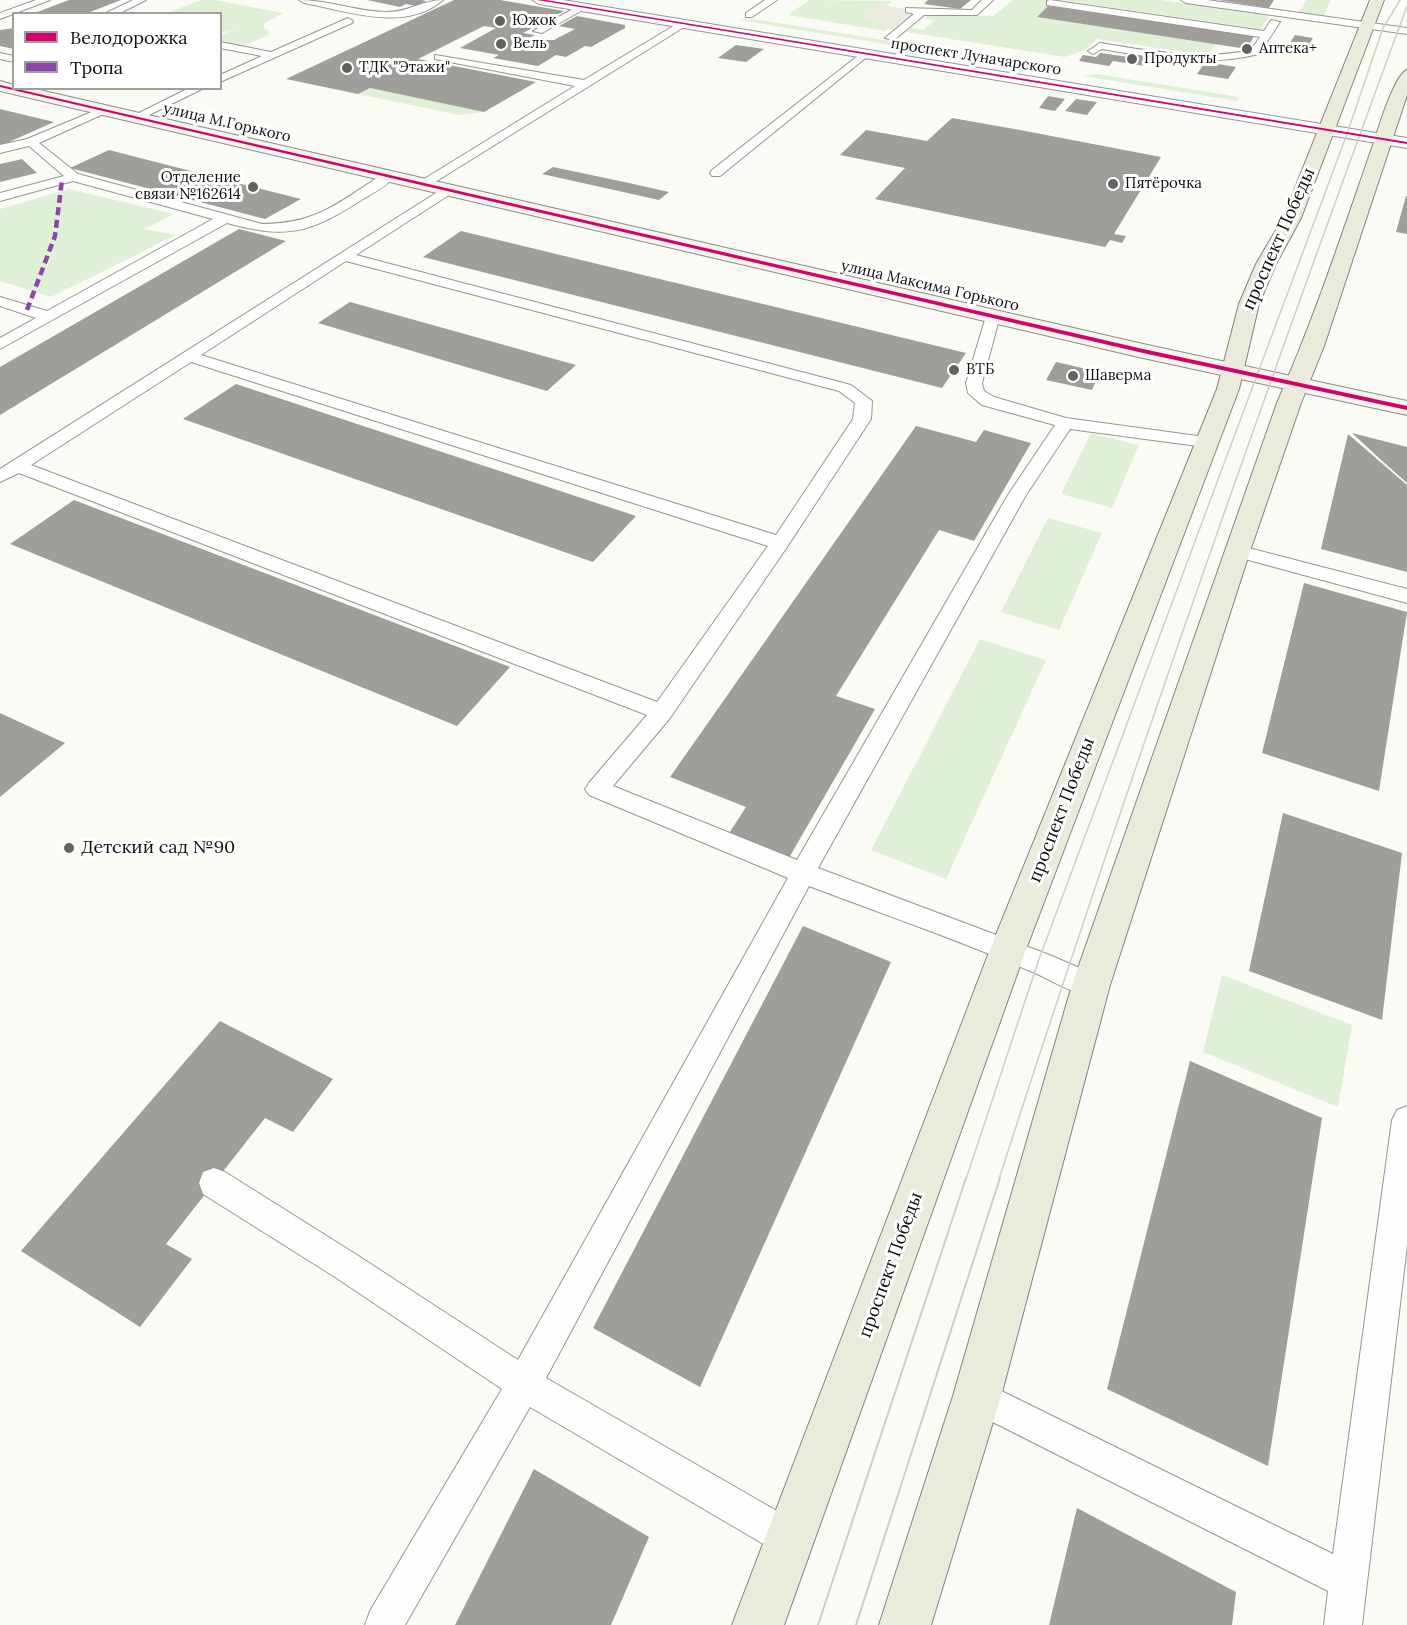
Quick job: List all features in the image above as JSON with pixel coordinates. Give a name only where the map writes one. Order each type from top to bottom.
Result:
[{"type":"main road","name":"проспект Победы","points":[[758,1625],[1007,952],[1233,370],[1240,329],[1249,304],[1266,264],[1292,218],[1326,130],[1327,108],[1377,0]]},
{"type":"main road","points":[[905,1625],[977,1396],[1091,985],[1237,551],[1313,346],[1383,140],[1384,117],[1407,75]]},
{"type":"street","name":"проспект Луначарского","points":[[539,0],[1407,143]]},
{"type":"street","points":[[704,27],[726,14],[772,19]]},
{"type":"street","name":"проспект Луначарского","points":[[882,37],[913,42]]},
{"type":"street","name":"улица М.Горького","points":[[18,90],[447,190]]},
{"type":"street","points":[[1327,108],[1354,112]]},
{"type":"street","points":[[1384,117],[1407,121]]},
{"type":"street","name":"улица Максима Горького","points":[[447,190],[992,316],[1407,408]]},
{"type":"lane","points":[[0,16],[45,0]]},
{"type":"lane","points":[[114,12],[141,0]]},
{"type":"lane","points":[[304,0],[386,15],[407,14],[438,0]]},
{"type":"lane","points":[[749,15],[772,0]]},
{"type":"lane","points":[[921,0],[909,10],[974,13],[988,0]]},
{"type":"lane","points":[[1186,0],[1407,31]]},
{"type":"lane","points":[[1050,3],[1268,35]]},
{"type":"lane","points":[[538,31],[583,7]]},
{"type":"lane","points":[[882,37],[922,12]]},
{"type":"lane","points":[[1093,51],[1100,46],[1194,59],[1237,58],[1256,52],[1279,13]]},
{"type":"lane","points":[[222,78],[348,21]]},
{"type":"lane","points":[[422,184],[684,24]]},
{"type":"lane","points":[[222,45],[272,55]]},
{"type":"lane","points":[[716,173],[864,54]]},
{"type":"lane","points":[[439,57],[585,84]]},
{"type":"lane","points":[[137,117],[190,90]]},
{"type":"lane","points":[[0,149],[32,142],[106,110]]},
{"type":"lane","points":[[32,142],[73,177],[262,228],[300,226],[314,222],[388,177]]},
{"type":"lane","points":[[0,197],[73,177]]},
{"type":"lane","points":[[0,477],[447,190]]},
{"type":"lane","points":[[0,344],[225,218]]},
{"type":"lane","points":[[344,256],[845,388],[864,401],[862,419],[780,543],[662,712],[597,789],[803,873],[1038,962],[1091,985]]},
{"type":"lane","points":[[0,301],[49,317]]},
{"type":"lane","points":[[992,316],[974,382],[976,393],[988,401],[1065,423],[1205,442]]},
{"type":"lane","points":[[189,356],[780,543]]},
{"type":"lane","points":[[384,1625],[524,1384],[803,873],[1017,495],[1065,423]]},
{"type":"lane","points":[[18,466],[662,712]]},
{"type":"lane","points":[[1237,551],[1407,596]]},
{"type":"lane","points":[[1343,1625],[1407,1120]]},
{"type":"lane","points":[[213,1184],[346,1266],[524,1384],[790,1539]]},
{"type":"lane","points":[[977,1396],[1348,1581]]},
{"type":"green space","points":[[201,0],[214,0],[283,13],[265,23],[263,27],[269,31],[268,35],[243,46],[222,42],[222,35],[239,27],[222,33],[222,12],[170,12]]},
{"type":"green space","points":[[809,0],[892,1],[886,6],[878,4],[863,17],[889,28],[885,31],[788,15]]},
{"type":"green space","points":[[1013,0],[1054,0],[1037,17],[1218,44],[1205,55],[1096,39],[1087,49],[1065,57],[906,32],[912,28],[923,30],[934,21],[925,18],[928,15],[993,16]]},
{"type":"green space","points":[[1062,0],[1161,0],[1270,16],[1260,29]]},
{"type":"green space","points":[[1306,0],[1331,0],[1323,17],[1298,14]]},
{"type":"green space","points":[[753,19],[984,56],[990,61],[738,20]]},
{"type":"green space","points":[[1097,74],[1239,97],[1237,101],[1083,76]]},
{"type":"green space","points":[[370,88],[484,112],[459,115],[358,94]]},
{"type":"green space","points":[[69,189],[174,214],[144,229],[176,235],[51,297],[0,281],[0,209]]},
{"type":"green space","points":[[1091,433],[1139,445],[1112,508],[1061,494]]},
{"type":"green space","points":[[1048,518],[1102,533],[1059,630],[1001,612]]},
{"type":"green space","points":[[980,639],[1046,660],[946,879],[871,850]]},
{"type":"green space","points":[[1222,975],[1352,1025],[1338,1107],[1203,1052]]},
{"type":"shaded area","points":[[878,4],[922,12],[897,32],[862,17]]},
{"type":"building","points":[[69,0],[121,0],[90,12],[37,12]]},
{"type":"building","points":[[367,0],[426,1],[416,6],[406,4],[400,7]]},
{"type":"building","points":[[454,0],[500,0],[564,11],[523,33],[535,35],[529,38],[540,40],[554,40],[575,29],[559,26],[577,16],[625,25],[625,28],[591,47],[585,46],[566,57],[556,55],[538,66],[493,58],[499,55],[460,48],[496,28],[484,26],[418,59],[536,82],[484,112],[370,88],[358,94],[286,79]]},
{"type":"building","points":[[928,0],[971,0],[960,9],[924,4]]},
{"type":"building","points":[[1218,0],[1274,0],[1269,8]]},
{"type":"building","points":[[1048,6],[1254,36],[1247,49],[1037,17]]},
{"type":"building","points":[[12,28],[12,49],[0,46],[0,30]]},
{"type":"building","points":[[1295,35],[1313,38],[1309,45],[1290,43]]},
{"type":"building","points":[[736,45],[764,49],[746,62],[718,58]]},
{"type":"building","points":[[1100,53],[1129,57],[1132,53],[1152,56],[1145,66],[1113,61],[1109,66],[1079,61],[1083,55],[1096,57]]},
{"type":"building","points":[[1205,62],[1236,67],[1228,79],[1197,74]]},
{"type":"building","points":[[1048,96],[1065,99],[1055,111],[1039,108]]},
{"type":"building","points":[[1076,99],[1097,102],[1087,115],[1065,111]]},
{"type":"building","points":[[0,109],[54,122],[0,146]]},
{"type":"building","points":[[952,118],[1161,157],[1114,234],[1126,236],[1122,243],[1110,240],[1105,247],[875,199],[905,168],[840,155],[866,130],[927,141]]},
{"type":"building","points":[[109,150],[301,199],[265,219],[70,168]]},
{"type":"building","points":[[22,159],[37,173],[0,182],[0,164]]},
{"type":"building","points":[[553,167],[669,192],[659,200],[542,174]]},
{"type":"building","points":[[1407,196],[1407,234],[1396,232]]},
{"type":"building","points":[[239,229],[286,241],[0,415],[0,367]]},
{"type":"building","points":[[461,231],[966,353],[942,388],[423,257]]},
{"type":"building","points":[[350,302],[576,365],[547,391],[318,323]]},
{"type":"building","name":"Шаверма","points":[[1056,362],[1100,372],[1092,390],[1046,380]]},
{"type":"building","points":[[236,384],[636,516],[593,562],[183,419]]},
{"type":"building","points":[[916,426],[976,442],[984,430],[1031,443],[974,541],[939,530],[836,696],[875,709],[786,863],[726,838],[746,807],[670,777]]},
{"type":"building","points":[[1352,433],[1407,447],[1407,483],[1380,459]]},
{"type":"building","points":[[1348,434],[1407,485],[1407,572],[1321,549]]},
{"type":"building","points":[[74,500],[510,667],[457,726],[10,544]]},
{"type":"building","points":[[1304,583],[1407,612],[1379,791],[1262,753]]},
{"type":"building","points":[[0,713],[65,743],[0,797]]},
{"type":"building","points":[[1283,813],[1402,853],[1382,1020],[1249,971]]},
{"type":"building","points":[[803,926],[891,962],[700,1387],[593,1328]]},
{"type":"building","points":[[220,1021],[333,1079],[293,1132],[265,1118],[166,1244],[192,1259],[140,1327],[21,1251]]},
{"type":"building","points":[[1190,1061],[1322,1118],[1268,1466],[1107,1389]]},
{"type":"building","points":[[534,1469],[649,1537],[611,1625],[455,1625]]},
{"type":"building","points":[[1077,1508],[1236,1592],[1232,1625],[1049,1625]]},
{"type":"tram line","points":[[966,1179],[1038,962],[1347,134],[1383,28],[1400,0]]},
{"type":"tram line","points":[[999,1179],[1096,884],[1197,590],[1407,6]]},
{"type":"tram line","points":[[818,1625],[966,1178]]},
{"type":"tram line","points":[[856,1625],[1000,1178]]},
{"type":"marked path","points":[[27,310],[55,236],[62,180]]},
{"type":"cycle path","points":[[539,0],[1407,143]]},
{"type":"cycle path","points":[[0,86],[12,89]]},
{"type":"cycle path","points":[[17,90],[1143,351],[1407,408]]},
{"type":"place","name":"Южок","points":[[500,21]]},
{"type":"place","name":"Вель","points":[[501,44]]},
{"type":"place","name":"Аптека+","points":[[1247,49]]},
{"type":"place","name":"Продукты","points":[[1132,59]]},
{"type":"place","name":"ТДК \"Этажи\"","points":[[347,68]]},
{"type":"place","name":"Пятёрочка","points":[[1113,184]]},
{"type":"place","name":"Отделение связи №162614","points":[[253,187]]},
{"type":"place","name":"ВТБ","points":[[954,370]]},
{"type":"place","name":"Шаверма","points":[[1073,376]]},
{"type":"place","name":"Детский сад №90","points":[[69,848]]}]
